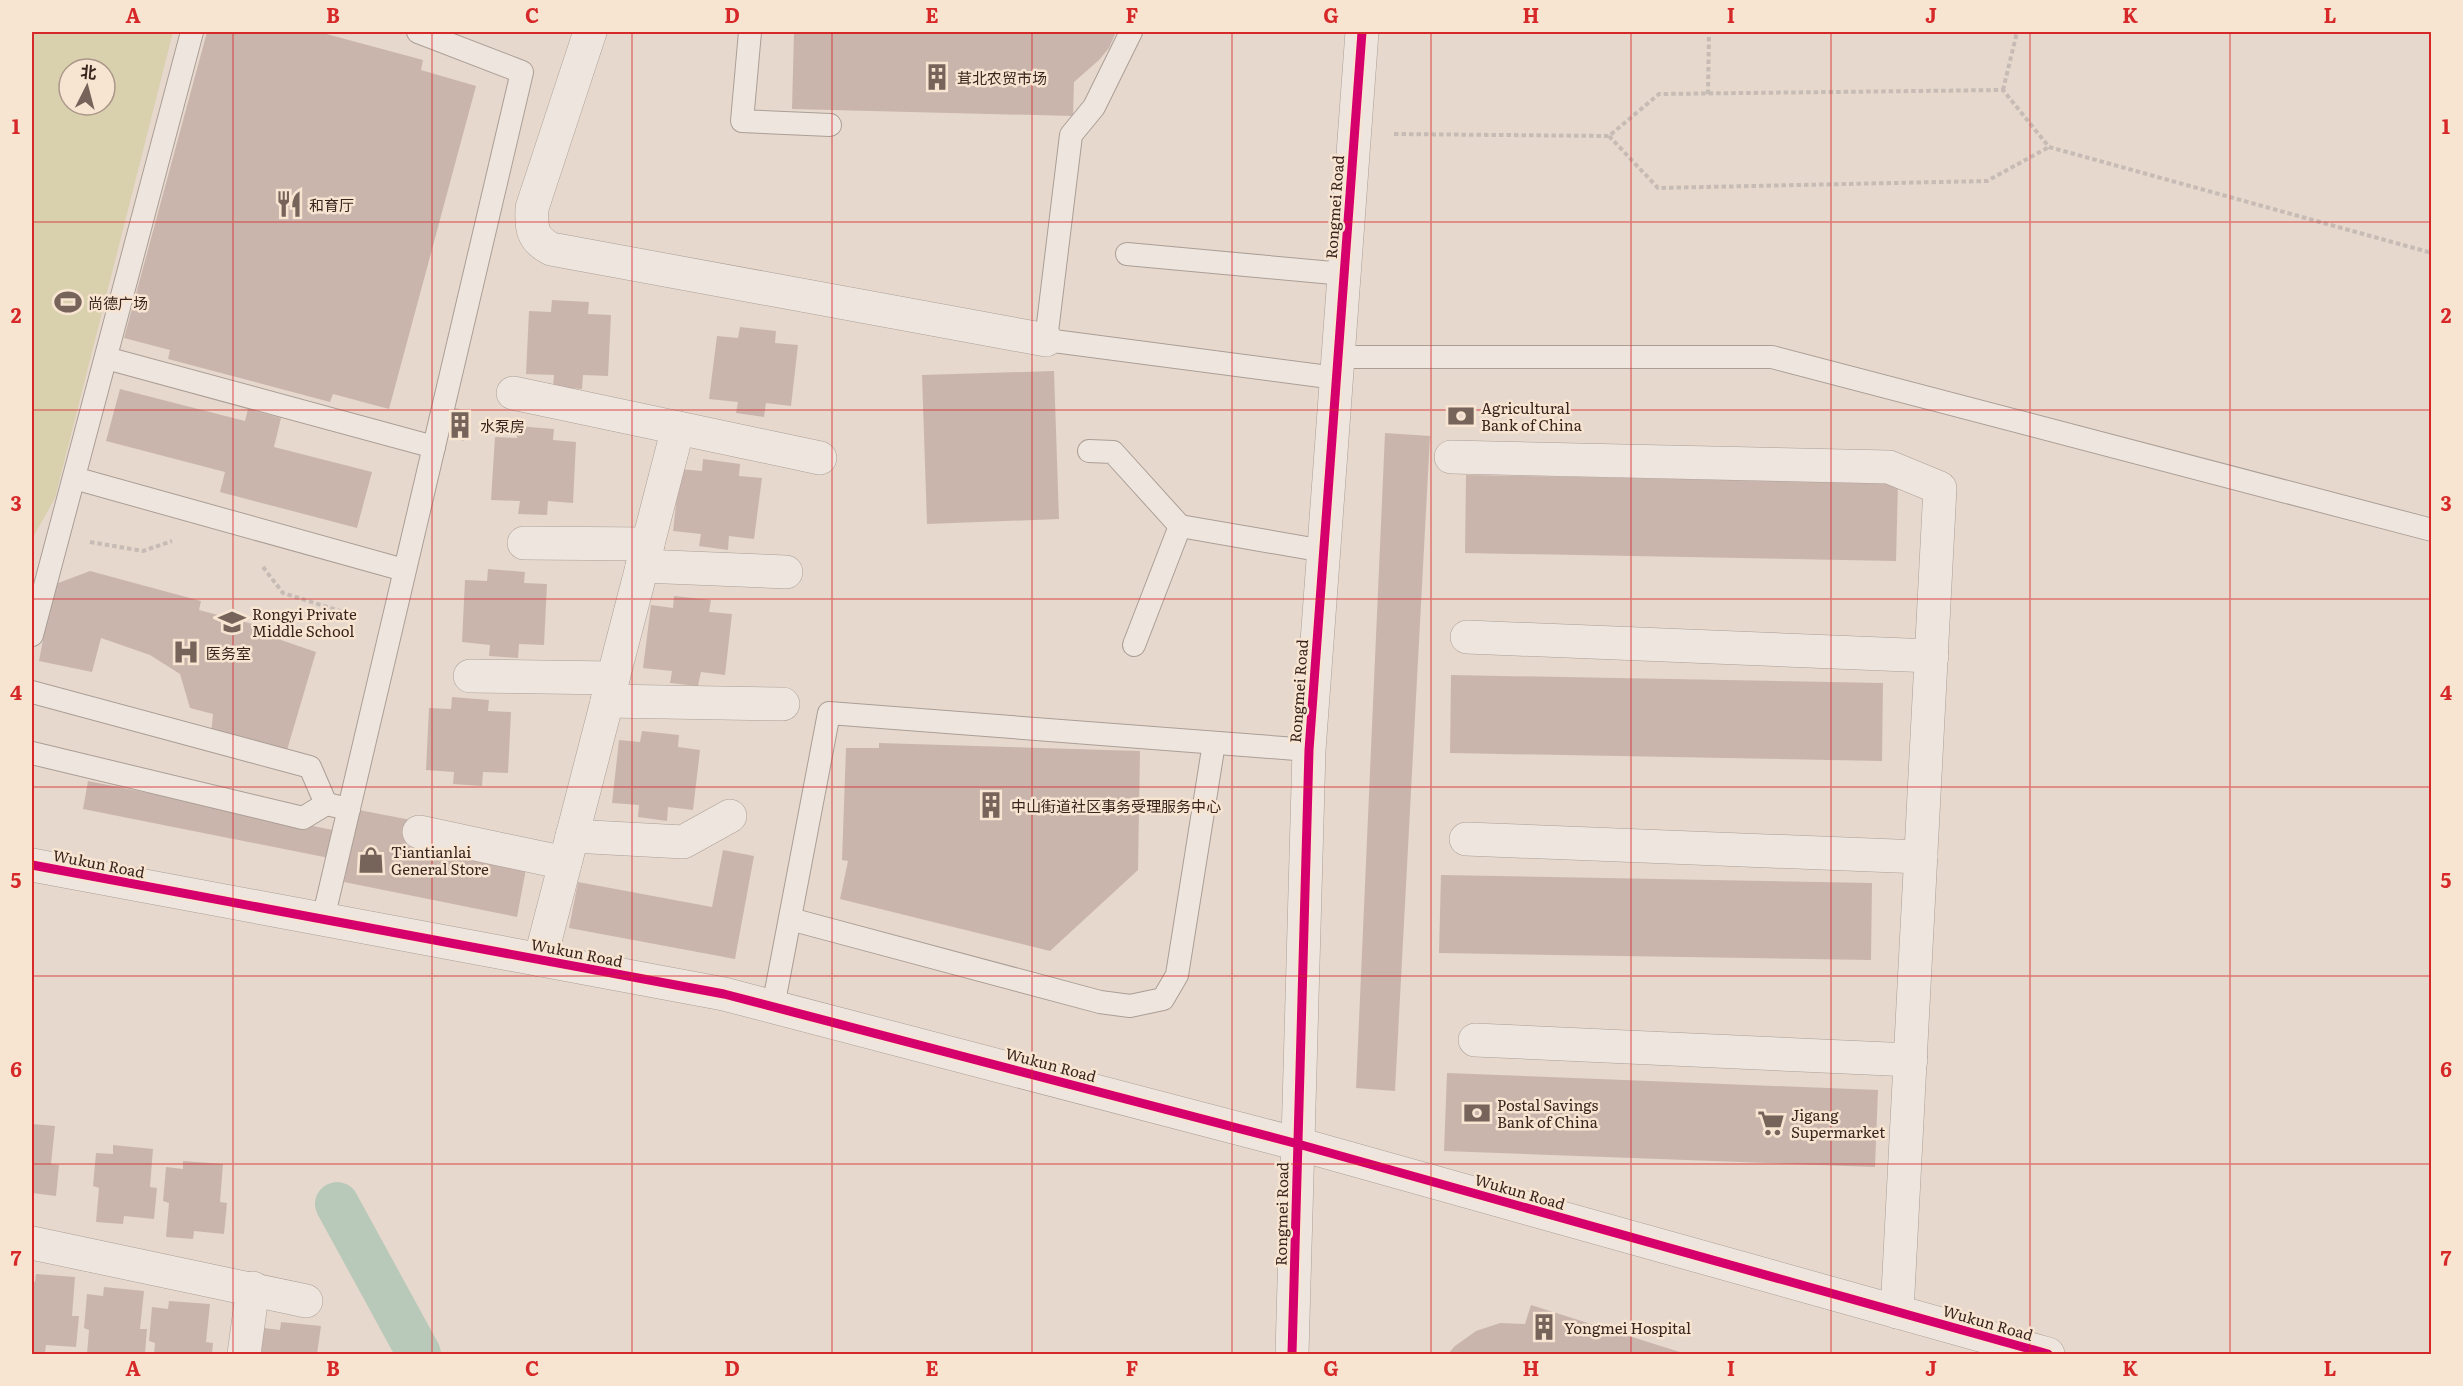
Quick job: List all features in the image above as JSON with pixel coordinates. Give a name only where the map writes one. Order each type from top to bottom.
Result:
[{"type":"street","name":"Rongmei Road","points":[[1292,1354],[1309,750],[1362,32]]},
{"type":"street","points":[[582,34],[532,208],[531,228],[538,242],[551,249],[1046,340]]},
{"type":"street","points":[[513,393],[820,458]]},
{"type":"street","points":[[540,960],[678,428]]},
{"type":"street","points":[[1451,457],[1889,467],[1940,488],[1897,1312]]},
{"type":"street","points":[[524,543],[786,572]]},
{"type":"street","points":[[1467,637],[1932,656]]},
{"type":"street","points":[[470,676],[783,704]]},
{"type":"street","points":[[419,832],[569,849],[683,842],[730,816]]},
{"type":"street","points":[[1466,839],[1921,857]]},
{"type":"street","name":"Wukun Road","points":[[32,865],[724,994],[1298,1144],[2048,1354]]},
{"type":"street","points":[[1475,1040],[1911,1060]]},
{"type":"street","points":[[32,1243],[306,1301]]},
{"type":"street","points":[[244,1354],[253,1288]]},
{"type":"lane","points":[[32,630],[192,32]]},
{"type":"lane","points":[[323,920],[522,72],[418,32]]},
{"type":"lane","points":[[750,32],[742,121],[830,125]]},
{"type":"lane","points":[[1131,32],[1094,106],[1071,135],[1046,340],[1337,367],[1772,357],[2432,530]]},
{"type":"lane","points":[[1127,254],[1344,274]]},
{"type":"lane","points":[[106,358],[434,447]]},
{"type":"lane","points":[[1089,451],[1113,452],[1180,526],[1323,551]]},
{"type":"lane","points":[[74,478],[404,570]]},
{"type":"lane","points":[[1134,645],[1180,526]]},
{"type":"lane","points":[[32,692],[310,767],[326,804]]},
{"type":"lane","points":[[773,1007],[829,713],[1309,750]]},
{"type":"lane","points":[[790,919],[1100,1002],[1130,1006],[1163,999],[1177,975],[1214,743]]},
{"type":"lane","points":[[32,753],[303,818],[326,804],[349,809]]},
{"type":"path","points":[[1708,94],[1709,32]]},
{"type":"path","points":[[2003,90],[2017,32]]},
{"type":"path","points":[[1354,134],[1609,136],[1659,94],[2003,90]]},
{"type":"path","points":[[2003,90],[2049,147],[2432,253]]},
{"type":"path","points":[[1609,136],[1658,188],[1987,182],[2049,147]]},
{"type":"path","points":[[56,543],[99,542],[142,551],[179,539]]},
{"type":"path","points":[[258,560],[283,593],[391,627]]},
{"type":"shaded area","name":"尚德广场","points":[[32,32],[173,32],[55,498],[32,539]]},
{"type":"building","points":[[207,32],[319,32],[423,60],[421,70],[476,86],[389,409],[333,394],[330,402],[168,359],[170,350],[124,338]]},
{"type":"building","name":"茸北农贸市场","points":[[794,32],[1116,32],[1109,48],[1099,60],[1074,82],[1073,116],[792,109]]},
{"type":"building","points":[[552,300],[589,302],[588,314],[611,315],[608,376],[583,375],[582,389],[553,387],[554,375],[526,374],[529,311],[551,312]]},
{"type":"building","points":[[740,327],[776,331],[775,343],[798,345],[791,406],[766,403],[764,417],[736,413],[738,402],[709,399],[717,336],[738,338]]},
{"type":"building","points":[[1054,371],[1059,519],[927,524],[922,375]]},
{"type":"building","points":[[120,389],[245,421],[248,409],[281,418],[274,447],[372,472],[357,528],[220,492],[225,472],[106,441]]},
{"type":"building","name":"水泵房","points":[[455,408],[471,412],[464,441],[448,437]]},
{"type":"building","points":[[517,426],[554,429],[553,440],[576,442],[573,503],[548,501],[547,515],[518,514],[520,501],[491,500],[495,437],[517,438]]},
{"type":"building","points":[[1385,433],[1430,436],[1395,1091],[1356,1088]]},
{"type":"building","points":[[703,459],[740,464],[739,476],[762,478],[754,539],[729,536],[728,550],[699,546],[701,534],[673,531],[680,469],[702,471]]},
{"type":"building","points":[[1466,475],[1898,483],[1896,561],[1465,553]]},
{"type":"building","points":[[488,569],[525,572],[524,583],[547,584],[544,645],[519,644],[518,658],[489,656],[490,645],[462,642],[465,580],[487,581]]},
{"type":"building","points":[[90,571],[201,601],[199,610],[282,632],[281,640],[316,652],[285,757],[211,734],[213,714],[190,708],[180,674],[150,655],[101,638],[92,672],[39,661],[53,585]]},
{"type":"building","points":[[674,596],[711,600],[709,612],[732,614],[725,675],[701,672],[698,686],[670,683],[672,671],[643,668],[651,605],[673,608]]},
{"type":"building","points":[[1451,675],[1883,683],[1882,761],[1450,753]]},
{"type":"building","points":[[452,697],[489,700],[488,711],[511,712],[508,773],[483,772],[482,786],[453,784],[454,772],[426,770],[429,708],[451,709]]},
{"type":"building","points":[[642,731],[679,735],[678,747],[700,750],[693,810],[668,807],[667,821],[638,817],[639,805],[612,803],[619,740],[640,742]]},
{"type":"building","name":"中山街道社区事务受理服务中心","points":[[879,743],[1140,751],[1138,870],[1050,951],[840,899],[848,861],[842,860],[846,748],[879,748]]},
{"type":"building","points":[[88,781],[333,830],[329,858],[83,809]]},
{"type":"building","points":[[359,810],[411,820],[406,846],[526,869],[517,917],[344,882]]},
{"type":"building","points":[[723,850],[754,856],[735,959],[569,928],[578,882],[712,907]]},
{"type":"building","points":[[1441,875],[1872,883],[1871,960],[1439,953]]},
{"type":"building","points":[[1447,1073],[1878,1090],[1875,1167],[1444,1151]]},
{"type":"building","points":[[32,1124],[55,1126],[51,1164],[59,1165],[56,1196],[32,1193]]},
{"type":"building","points":[[113,1145],[153,1149],[150,1187],[157,1188],[154,1219],[124,1216],[123,1224],[96,1222],[99,1188],[93,1186],[96,1153],[113,1154]]},
{"type":"building","points":[[183,1161],[223,1164],[220,1202],[227,1203],[224,1234],[194,1231],[193,1239],[166,1237],[169,1203],[163,1201],[166,1167],[183,1169]]},
{"type":"building","points":[[36,1274],[75,1277],[72,1316],[79,1316],[76,1347],[46,1345],[45,1353],[32,1352],[32,1282],[35,1282]]},
{"type":"building","points":[[104,1287],[144,1291],[140,1329],[147,1329],[145,1354],[87,1354],[89,1330],[84,1328],[87,1294],[103,1296]]},
{"type":"building","points":[[169,1301],[210,1304],[206,1342],[213,1343],[212,1354],[154,1354],[155,1343],[149,1341],[152,1307],[168,1309]]},
{"type":"building","name":"Yongmei Hospital","points":[[1531,1305],[1686,1354],[1448,1354],[1476,1331],[1500,1323],[1525,1324]]},
{"type":"building","points":[[281,1322],[321,1326],[317,1354],[261,1354],[264,1328],[280,1330]]},
{"type":"waterway","points":[[337,1204],[419,1354]]},
{"type":"cycle path","points":[[1292,1354],[1309,750],[1362,32]]},
{"type":"cycle path","points":[[32,865],[724,994],[1298,1144],[2048,1354]]},
{"type":"place","name":"茸北农贸市场","points":[[937,77]]},
{"type":"place","name":"和育厅","points":[[289,204]]},
{"type":"place","name":"尚德广场","points":[[68,302]]},
{"type":"place","name":"Agricultural Bank of China","points":[[1461,416]]},
{"type":"place","name":"水泵房","points":[[460,425]]},
{"type":"place","name":"Rongyi Private Middle School","points":[[232,622]]},
{"type":"place","name":"医务室","points":[[186,652]]},
{"type":"place","name":"中山街道社区事务受理服务中心","points":[[991,805]]},
{"type":"place","name":"Tiantianlai General Store","points":[[371,860]]},
{"type":"place","name":"Postal Savings Bank of China","points":[[1477,1113]]},
{"type":"place","name":"Jigang Supermarket","points":[[1771,1123]]},
{"type":"place","name":"Yongmei Hospital","points":[[1544,1327]]}]
